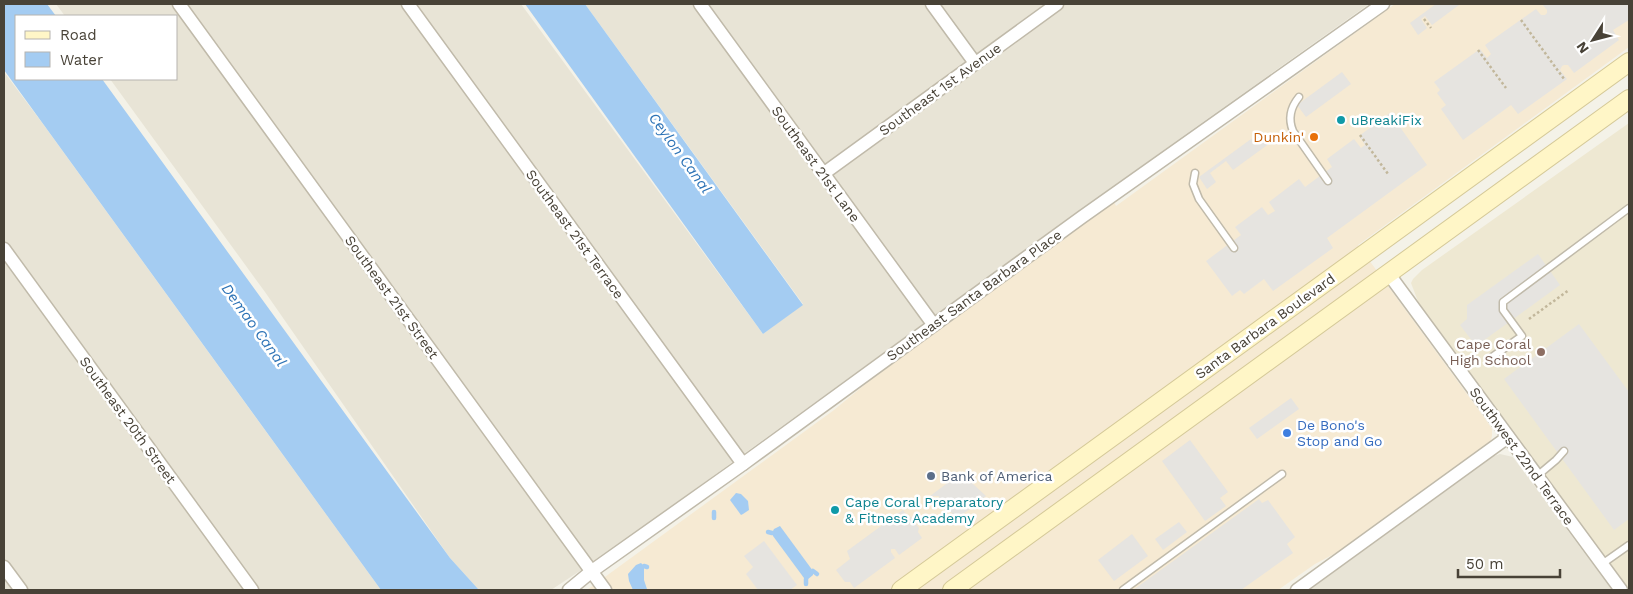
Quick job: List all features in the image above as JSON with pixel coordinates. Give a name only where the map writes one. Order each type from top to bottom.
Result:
[{"type":"main road","name":"Santa Barbara Boulevard","points":[[901,590],[1629,62]]},
{"type":"main road","points":[[952,590],[1629,99]]},
{"type":"street","name":"Southeast 21st Street","points":[[179,4],[605,590]]},
{"type":"street","name":"Southeast 21st Terrace","points":[[408,4],[743,464]]},
{"type":"street","name":"Southeast 21st Lane","points":[[700,4],[933,324]]},
{"type":"street","points":[[932,4],[975,63]]},
{"type":"street","name":"Southeast 1st Avenue","points":[[823,174],[1057,4]]},
{"type":"street","name":"Southeast Santa Barbara Place","points":[[569,590],[592,571],[743,464],[933,324],[1383,4]]},
{"type":"street","name":"Southeast 20th Street","points":[[4,249],[252,590]]},
{"type":"street","name":"Southwest 22nd Terrace","points":[[1388,273],[1621,590]]},
{"type":"street","points":[[1297,590],[1508,438]]},
{"type":"street","points":[[4,567],[21,590]]},
{"type":"lane","points":[[1299,97],[1293,104],[1291,126],[1328,181]]},
{"type":"lane","points":[[1196,173],[1193,184],[1199,199],[1234,248]]},
{"type":"lane","points":[[1492,357],[1522,336],[1503,310],[1503,302],[1629,208]]},
{"type":"lane","points":[[1537,476],[1564,451]]},
{"type":"lane","points":[[1123,590],[1282,474]]},
{"type":"lane","points":[[1602,564],[1629,545]]},
{"type":"path","points":[[1424,19],[1431,28]]},
{"type":"path","points":[[1521,20],[1564,78]]},
{"type":"path","points":[[1478,50],[1506,88]]},
{"type":"path","points":[[1360,135],[1388,174]]},
{"type":"path","points":[[1529,319],[1569,290]]},
{"type":"shaded area","points":[[56,4],[521,4],[763,334],[803,304],[585,4],[1369,4],[604,555],[551,590],[479,590],[450,558],[265,292],[111,80],[178,80],[178,15],[64,15]]},
{"type":"shaded area","points":[[1395,4],[1629,4],[1629,47],[1358,245],[1486,420],[1492,429],[1492,436],[1490,443],[1351,545],[1315,564],[1278,590],[587,590],[1114,202],[1116,206]]},
{"type":"shaded area","points":[[1436,4],[1459,5],[1432,25],[1425,16],[1421,19],[1427,28],[1418,35],[1410,23]]},
{"type":"shaded area","points":[[1542,4],[1629,4],[1629,20],[1613,30],[1619,40],[1574,73],[1568,65],[1562,66],[1560,70],[1567,79],[1518,114],[1511,105],[1463,140],[1441,109],[1446,105],[1437,93],[1440,90],[1434,82],[1480,49],[1487,58],[1491,54],[1485,45],[1536,9],[1541,15],[1545,15],[1547,10]]},
{"type":"shaded area","points":[[4,72],[43,124],[381,590],[4,590]]},
{"type":"shaded area","points":[[1342,72],[1351,84],[1306,117],[1297,105]]},
{"type":"shaded area","points":[[1390,113],[1427,165],[1327,238],[1333,248],[1273,291],[1264,279],[1244,294],[1240,290],[1232,296],[1206,261],[1241,235],[1235,227],[1262,207],[1268,215],[1275,211],[1269,202],[1299,179],[1305,187],[1332,167],[1327,159],[1354,139],[1361,148],[1365,145],[1359,136]]},
{"type":"shaded area","name":"Cape Coral High School","points":[[1629,123],[1629,590],[1626,590],[1419,304],[1411,283],[1422,270]]},
{"type":"shaded area","points":[[1262,131],[1270,143],[1233,170],[1226,161],[1210,173],[1216,182],[1207,189],[1199,177]]},
{"type":"shaded area","points":[[1538,254],[1560,285],[1476,346],[1460,325],[1467,319],[1467,305]]},
{"type":"shaded area","points":[[1579,324],[1629,392],[1629,519],[1614,530],[1504,379]]},
{"type":"shaded area","points":[[1291,398],[1299,409],[1257,439],[1249,428]]},
{"type":"shaded area","points":[[1190,440],[1228,492],[1220,498],[1226,506],[1205,521],[1162,461]]},
{"type":"shaded area","points":[[1500,454],[1513,457],[1612,590],[1309,590],[1494,456]]},
{"type":"shaded area","points":[[961,473],[986,496],[974,505],[969,498],[966,498],[965,501],[970,509],[956,519],[951,512],[947,512],[938,500],[939,496],[930,496]]},
{"type":"shaded area","points":[[1259,499],[1262,503],[1268,500],[1295,537],[1287,544],[1293,553],[1241,590],[1133,590]]},
{"type":"shaded area","points":[[903,510],[919,528],[918,532],[922,538],[899,555],[895,549],[891,549],[895,558],[854,588],[850,582],[845,582],[836,570],[850,559],[847,551]]},
{"type":"shaded area","points":[[1179,522],[1187,532],[1163,550],[1155,539]]},
{"type":"shaded area","points":[[1132,534],[1148,556],[1114,581],[1098,560]]},
{"type":"shaded area","points":[[764,541],[797,585],[790,590],[758,590],[746,574],[753,567],[744,556]]},
{"type":"water","name":"Demao Canal","points":[[4,4],[47,4],[55,15],[15,15],[15,80],[103,80],[450,558],[479,590],[381,590],[4,70]]},
{"type":"water","name":"Ceylon Canal","points":[[525,4],[585,4],[803,305],[763,334]]},
{"type":"water","points":[[736,493],[741,494],[748,501],[749,510],[741,515],[730,500]]},
{"type":"water","points":[[780,526],[813,571],[813,575],[807,580],[773,536],[774,529]]},
{"type":"water","points":[[641,563],[644,566],[644,580],[647,589],[633,590],[628,574],[636,565]]},
{"type":"waterway","points":[[714,512],[714,518]]},
{"type":"waterway","points":[[768,532],[772,533]]},
{"type":"waterway","points":[[813,571],[817,574]]},
{"type":"waterway","points":[[806,579],[806,584]]},
{"type":"place","name":"uBreakiFix","points":[[1341,120]]},
{"type":"place","name":"Dunkin'","points":[[1314,137]]},
{"type":"place","name":"Cape Coral High School","points":[[1541,352]]},
{"type":"place","name":"De Bono's Stop and Go","points":[[1287,433]]},
{"type":"place","name":"Bank of America","points":[[931,476]]},
{"type":"place","name":"Cape Coral Preparatory & Fitness Academy","points":[[835,510]]}]
